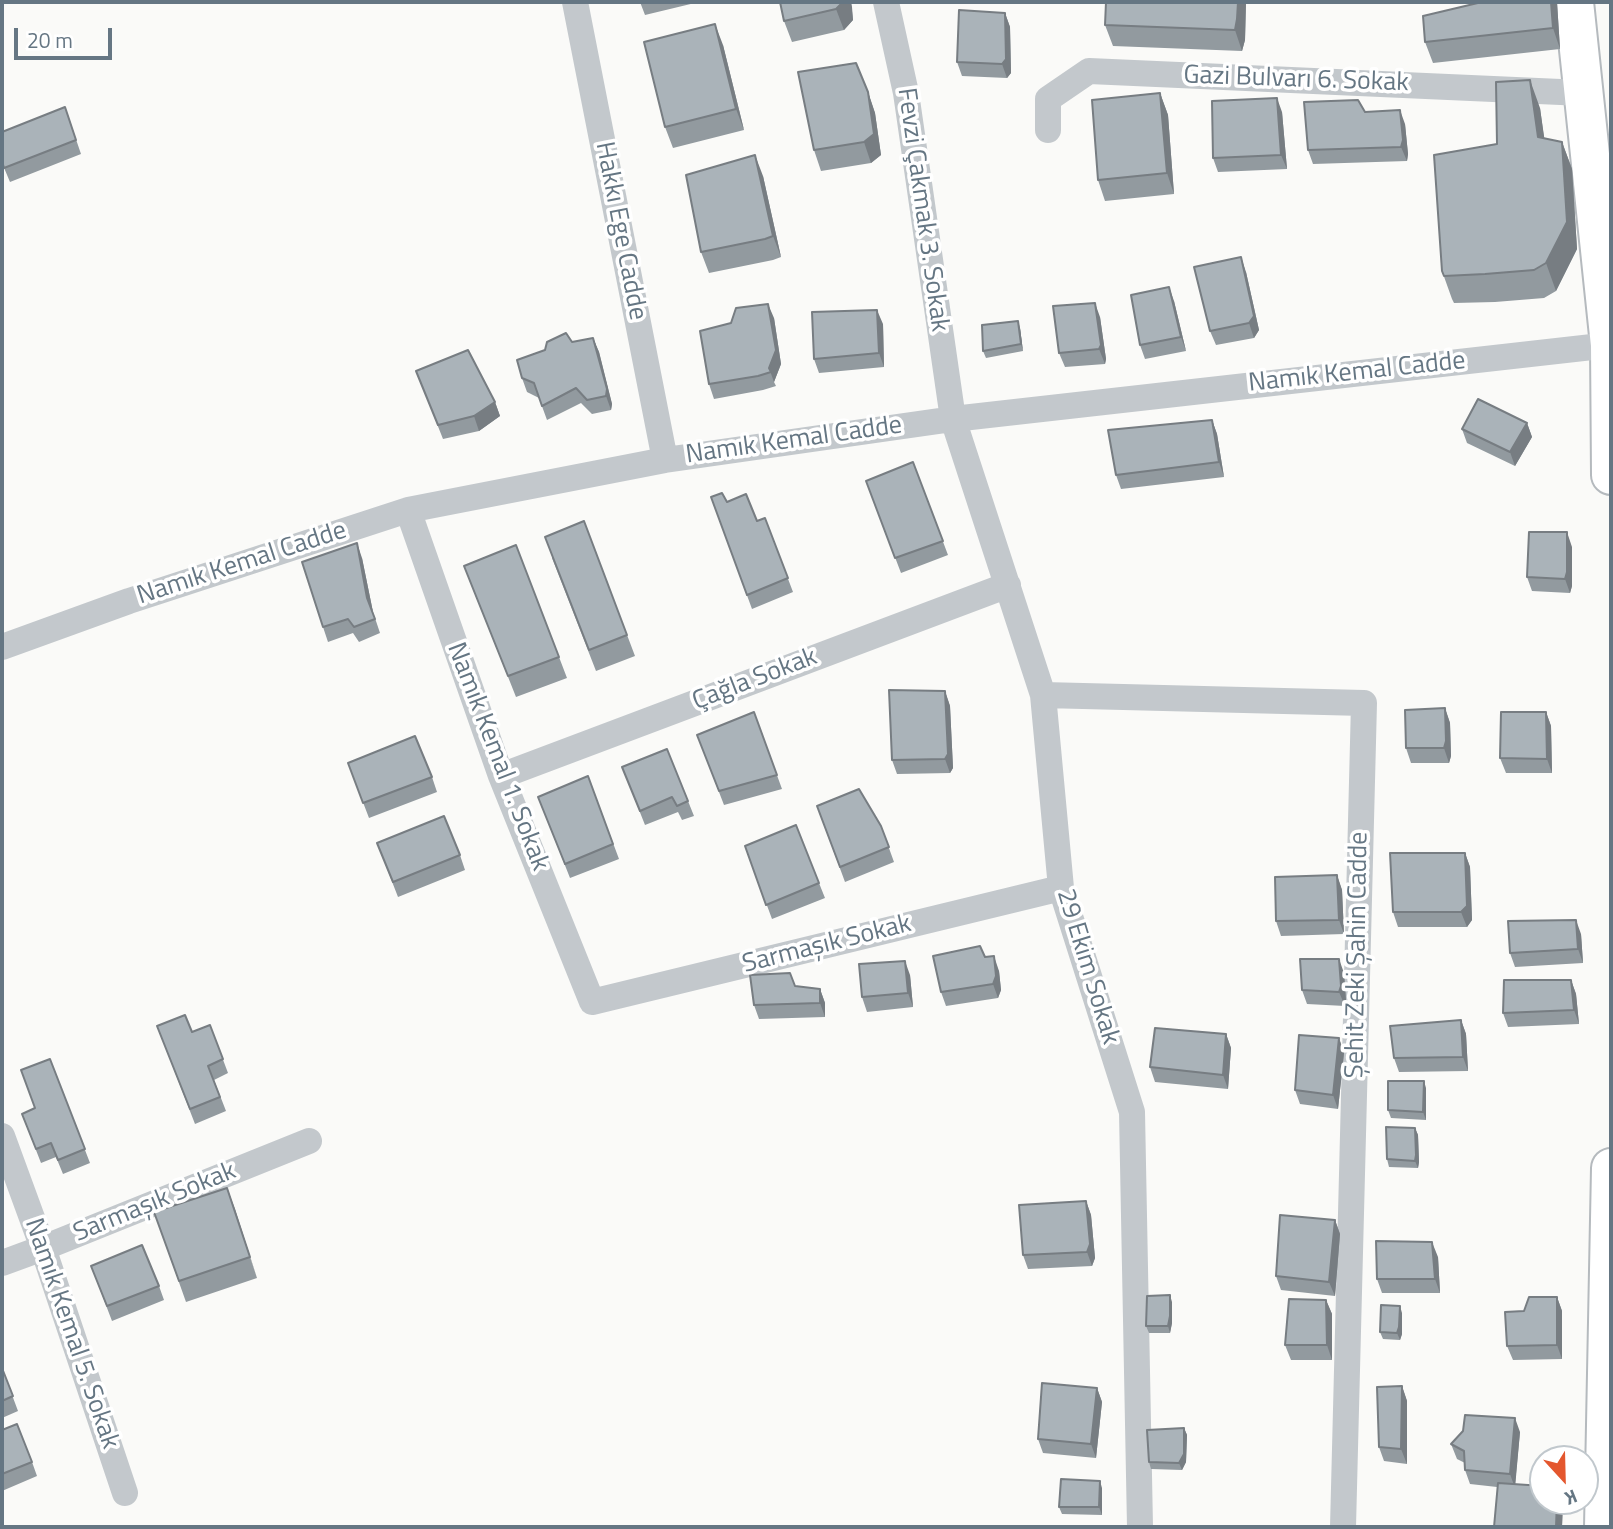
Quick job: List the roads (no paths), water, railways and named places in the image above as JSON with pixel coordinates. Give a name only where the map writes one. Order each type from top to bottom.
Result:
[{"type":"main road","points":[[1574,2],[1609,345],[1611,475]]},
{"type":"main road","points":[[1604,1527],[1611,1168]]},
{"type":"street","name":"Hakkı Ege Cadde","points":[[575,2],[665,460]]},
{"type":"street","name":"Fevzi Çakmak 3. Sokak","points":[[886,2],[906,93],[953,419]]},
{"type":"street","name":"Gazi Bulvarı 6. Sokak","points":[[1048,130],[1048,99],[1089,71],[1583,93]]},
{"type":"street","name":"Namık Kemal Cadde","points":[[2,647],[129,601],[408,510],[665,460],[953,419],[1609,345]]},
{"type":"street","name":"29 Ekim Sokak","points":[[953,419],[1043,695],[1061,888],[1132,1112],[1140,1527]]},
{"type":"street","name":"Namık Kemal 1. Sokak","points":[[408,510],[501,776],[592,1002]]},
{"type":"street","name":"Çağla Sokak","points":[[501,776],[1008,585]]},
{"type":"street","name":"Şehit Zeki Şahin Cadde","points":[[1043,695],[1364,703],[1343,1527]]},
{"type":"street","name":"Sarmaşık Sokak","points":[[592,1002],[1061,888]]},
{"type":"street","name":"Namık Kemal 5. Sokak","points":[[2,1136],[43,1248],[125,1493]]},
{"type":"street","name":"Sarmaşık Sokak","points":[[2,1263],[309,1141]]}]
